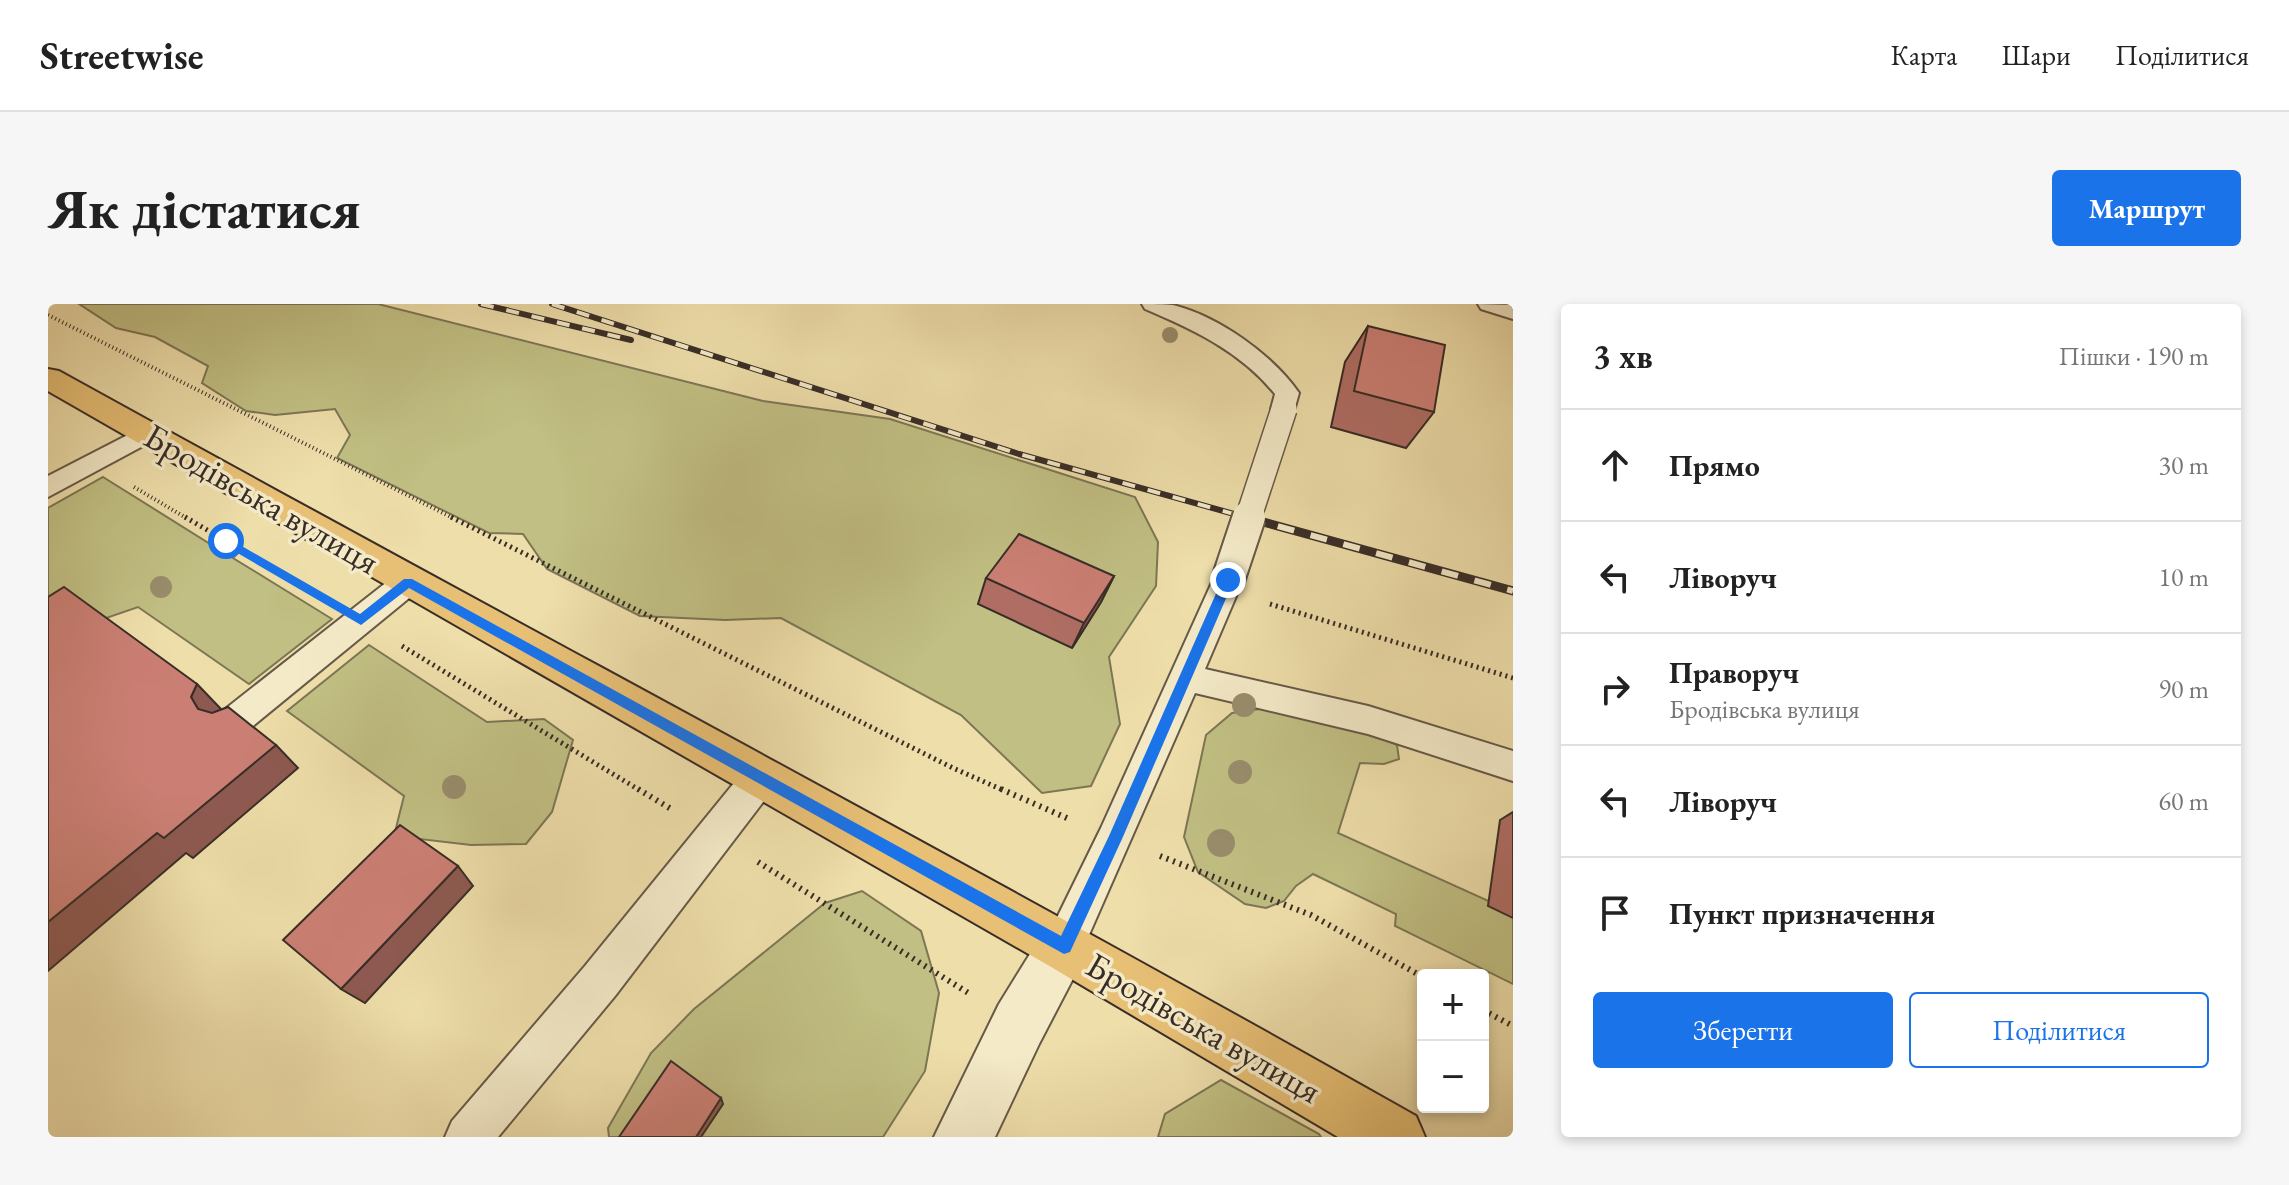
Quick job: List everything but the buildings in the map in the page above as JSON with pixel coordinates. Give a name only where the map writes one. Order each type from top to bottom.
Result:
[{"type":"main road","name":"Бродівська вулиця","points":[[52,383],[147,433],[408,582],[1064,946],[1395,1137]]},
{"type":"street","points":[[964,1137],[1019,1024],[1064,946]]},
{"type":"lane","points":[[1064,946],[1115,839],[1226,585],[1287,393],[1269,368],[1218,332],[1153,304]]},
{"type":"lane","points":[[1489,304],[1513,312]]},
{"type":"lane","points":[[48,488],[147,433]]},
{"type":"lane","points":[[236,720],[408,582]]},
{"type":"lane","points":[[1185,678],[1368,720],[1513,766]]},
{"type":"lane","points":[[468,1137],[593,989],[760,778]]},
{"type":"path","points":[[48,315],[953,768],[1115,839],[1311,915],[1417,974]]},
{"type":"path","points":[[92,463],[361,620],[1019,1024]]},
{"type":"path","points":[[1226,585],[1513,678]]},
{"type":"path","points":[[1489,1013],[1513,1026]]},
{"type":"shaded area","points":[[79,304],[378,304],[763,401],[890,419],[1135,497],[1158,542],[1156,586],[1109,657],[1120,724],[1091,786],[1042,793],[961,715],[781,618],[725,620],[640,616],[547,569],[523,534],[489,533],[337,458],[350,435],[335,409],[275,415],[246,411],[202,383],[208,366],[155,337],[116,328]]},
{"type":"shaded area","points":[[103,477],[215,547],[238,553],[233,558],[332,619],[249,684],[138,607],[48,638],[48,508]]},
{"type":"shaded area","points":[[369,645],[487,722],[544,719],[573,740],[552,812],[526,844],[471,845],[394,836],[404,796],[287,711]]},
{"type":"shaded area","points":[[1273,707],[1373,732],[1397,745],[1399,759],[1384,764],[1360,763],[1338,833],[1513,912],[1513,984],[1489,972],[1489,969],[1482,969],[1395,926],[1396,914],[1313,874],[1296,886],[1284,901],[1266,908],[1245,904],[1198,872],[1184,837],[1206,735],[1232,713]]},
{"type":"shaded area","points":[[862,891],[921,931],[939,993],[925,1071],[883,1137],[609,1137],[608,1128],[651,1053],[694,1009],[825,903]]},
{"type":"shaded area","points":[[1221,1080],[1321,1137],[1158,1137],[1165,1114]]},
{"type":"railway","points":[[481,304],[631,340]]},
{"type":"railway","points":[[552,304],[1019,454],[1252,519]]},
{"type":"railway","points":[[1245,517],[1513,591]]},
{"type":"route","points":[[226,541],[361,620],[408,582],[1064,946],[1115,839],[1228,580]]}]
